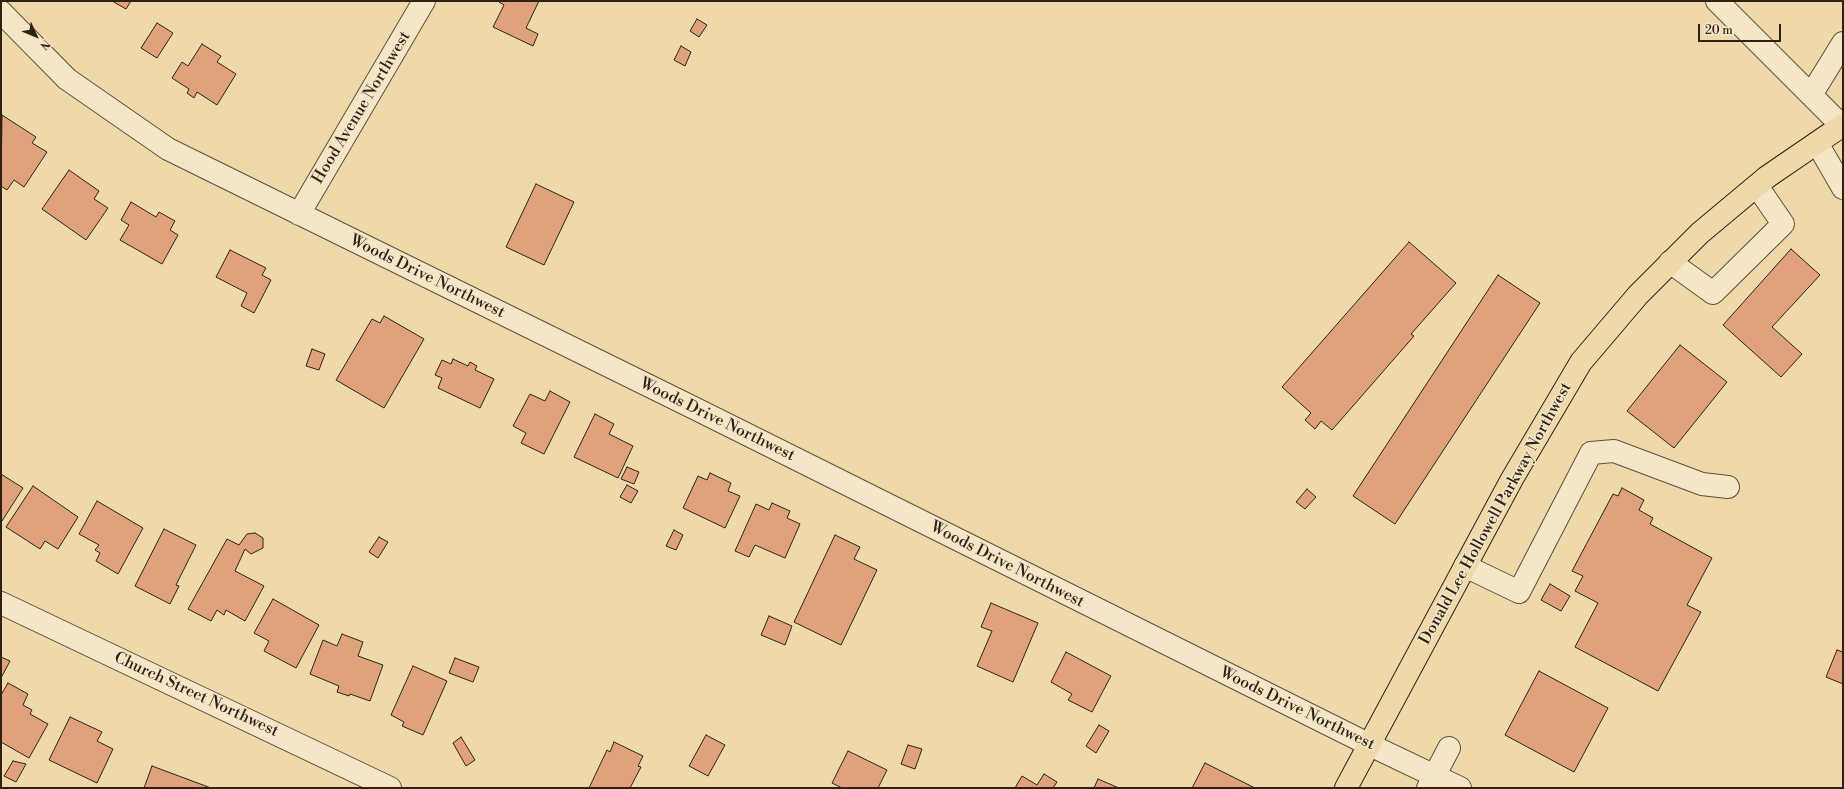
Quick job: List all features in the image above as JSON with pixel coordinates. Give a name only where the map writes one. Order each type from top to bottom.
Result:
[{"type":"main road","name":"Donald Lee Hollowell Parkway Northwest","points":[[1346,788],[1370,746],[1512,479],[1581,362],[1638,294],[1700,233],[1757,186],[1842,126]]},
{"type":"street","name":"Hood Avenue Northwest","points":[[298,214],[424,1]]},
{"type":"street","points":[[1717,1],[1842,126]]},
{"type":"street","name":"Woods Drive Northwest","points":[[1,12],[67,79],[168,149],[689,405],[1370,746],[1431,782],[1460,788]]},
{"type":"street","points":[[1811,95],[1843,43]]},
{"type":"street","points":[[1817,143],[1843,188]]},
{"type":"street","points":[[1670,262],[1712,293],[1783,224],[1757,186]]},
{"type":"street","points":[[1465,566],[1519,592],[1591,453],[1614,451],[1702,484],[1728,487]]},
{"type":"street","name":"Church Street Northwest","points":[[1,603],[390,788]]},
{"type":"street","points":[[1431,782],[1450,748]]},
{"type":"building","points":[[112,1],[131,1],[126,9]]},
{"type":"building","points":[[499,1],[539,1],[526,28],[538,34],[533,46],[493,27],[504,5]]},
{"type":"building","points":[[697,19],[707,25],[699,37],[690,31]]},
{"type":"building","points":[[157,23],[173,33],[157,58],[141,48]]},
{"type":"building","points":[[202,44],[221,56],[217,62],[236,74],[217,105],[197,92],[194,98],[187,93],[189,89],[172,78],[182,62],[188,66]]},
{"type":"building","points":[[681,46],[691,52],[685,66],[674,60]]},
{"type":"building","points":[[2,115],[36,137],[32,143],[47,152],[24,187],[14,180],[7,190],[1,186]]},
{"type":"building","points":[[69,170],[99,191],[94,199],[108,208],[86,240],[42,209]]},
{"type":"building","points":[[536,184],[574,202],[544,265],[506,247]]},
{"type":"building","points":[[131,202],[156,217],[159,212],[175,221],[170,230],[178,235],[162,264],[120,240],[129,225],[121,220]]},
{"type":"building","points":[[1409,242],[1456,283],[1411,334],[1414,336],[1332,430],[1321,421],[1315,429],[1305,420],[1311,413],[1282,387]]},
{"type":"building","points":[[1791,249],[1820,275],[1772,327],[1802,354],[1781,377],[1723,325]]},
{"type":"building","points":[[230,250],[266,268],[262,275],[271,280],[254,313],[241,306],[247,293],[216,277]]},
{"type":"building","points":[[1498,275],[1540,303],[1395,524],[1353,496]]},
{"type":"building","points":[[384,316],[424,339],[384,408],[336,380],[372,319],[380,323]]},
{"type":"building","points":[[1680,345],[1727,382],[1674,448],[1627,411]]},
{"type":"building","points":[[312,349],[325,354],[319,370],[306,366]]},
{"type":"building","points":[[453,359],[468,366],[470,362],[477,366],[475,370],[494,379],[480,408],[438,388],[442,378],[435,375],[442,360],[451,364]]},
{"type":"building","points":[[550,391],[570,402],[544,454],[521,443],[526,433],[513,426],[530,394],[545,401]]},
{"type":"building","points":[[595,414],[614,424],[609,434],[633,446],[618,478],[574,457]]},
{"type":"building","points":[[627,467],[639,472],[634,484],[621,479]]},
{"type":"building","points":[[710,473],[731,483],[728,491],[740,496],[725,528],[683,508],[698,476],[707,480]]},
{"type":"building","points":[[1,474],[23,488],[2,521],[1,521]]},
{"type":"building","points":[[627,485],[638,491],[631,503],[620,497]]},
{"type":"building","points":[[33,486],[78,517],[58,549],[45,541],[40,549],[6,527]]},
{"type":"building","points":[[1622,488],[1644,500],[1639,510],[1653,518],[1650,524],[1712,558],[1687,605],[1701,612],[1658,691],[1575,647],[1598,603],[1575,591],[1583,576],[1572,571],[1613,494],[1618,496]]},
{"type":"building","points":[[1307,489],[1316,497],[1305,509],[1296,502]]},
{"type":"building","points":[[97,501],[143,528],[118,574],[96,561],[100,553],[95,550],[99,545],[79,534]]},
{"type":"building","points":[[772,503],[790,511],[787,518],[800,524],[785,558],[755,545],[749,557],[735,551],[756,504],[769,510]]},
{"type":"building","points":[[164,529],[196,545],[176,585],[179,586],[170,604],[135,586]]},
{"type":"building","points":[[674,530],[683,535],[676,550],[666,546]]},
{"type":"building","points":[[255,533],[263,538],[263,548],[251,554],[245,549],[235,571],[264,586],[245,621],[226,610],[224,615],[217,610],[211,621],[188,609],[227,539],[239,545],[247,534]]},
{"type":"building","points":[[835,535],[860,547],[854,559],[877,570],[841,645],[794,622]]},
{"type":"building","points":[[379,537],[388,542],[378,558],[369,552]]},
{"type":"building","points":[[1550,584],[1570,596],[1561,611],[1541,600]]},
{"type":"building","points":[[273,599],[319,625],[296,668],[264,651],[269,641],[254,633]]},
{"type":"building","points":[[991,603],[1038,623],[1013,682],[977,666],[992,631],[981,627]]},
{"type":"building","points":[[769,616],[792,626],[785,645],[761,635]]},
{"type":"building","points":[[342,634],[363,642],[358,656],[383,665],[370,701],[350,694],[349,696],[337,692],[339,686],[310,674],[323,640],[337,646]]},
{"type":"building","points":[[1837,650],[1843,652],[1843,684],[1826,677]]},
{"type":"building","points":[[1066,652],[1111,676],[1092,712],[1068,700],[1072,694],[1051,682]]},
{"type":"building","points":[[1,657],[10,661],[1,678]]},
{"type":"building","points":[[455,658],[479,667],[473,682],[449,673]]},
{"type":"building","points":[[413,666],[447,681],[423,735],[402,726],[404,722],[391,715]]},
{"type":"building","points":[[1539,671],[1608,708],[1574,772],[1505,735]]},
{"type":"building","points":[[8,683],[28,694],[23,705],[32,710],[30,714],[48,724],[29,758],[1,742],[1,695]]},
{"type":"building","points":[[70,717],[102,732],[97,741],[113,749],[97,783],[49,760]]},
{"type":"building","points":[[1099,725],[1109,731],[1096,753],[1086,746]]},
{"type":"building","points":[[706,735],[725,745],[708,776],[689,766]]},
{"type":"building","points":[[461,737],[475,760],[466,766],[453,743]]},
{"type":"building","points":[[614,742],[643,756],[638,766],[641,767],[630,788],[589,788],[607,750],[610,752]]},
{"type":"building","points":[[908,745],[922,749],[915,769],[901,764]]},
{"type":"building","points":[[848,751],[887,770],[878,788],[842,788],[832,783]]},
{"type":"building","points":[[13,761],[26,764],[16,782],[4,776]]},
{"type":"building","points":[[1205,763],[1255,788],[1192,788]]},
{"type":"building","points":[[152,766],[211,788],[144,788]]},
{"type":"building","points":[[1044,774],[1057,782],[1053,788],[1015,788],[1022,776],[1037,785]]},
{"type":"building","points":[[1098,779],[1119,788],[1094,788]]}]
